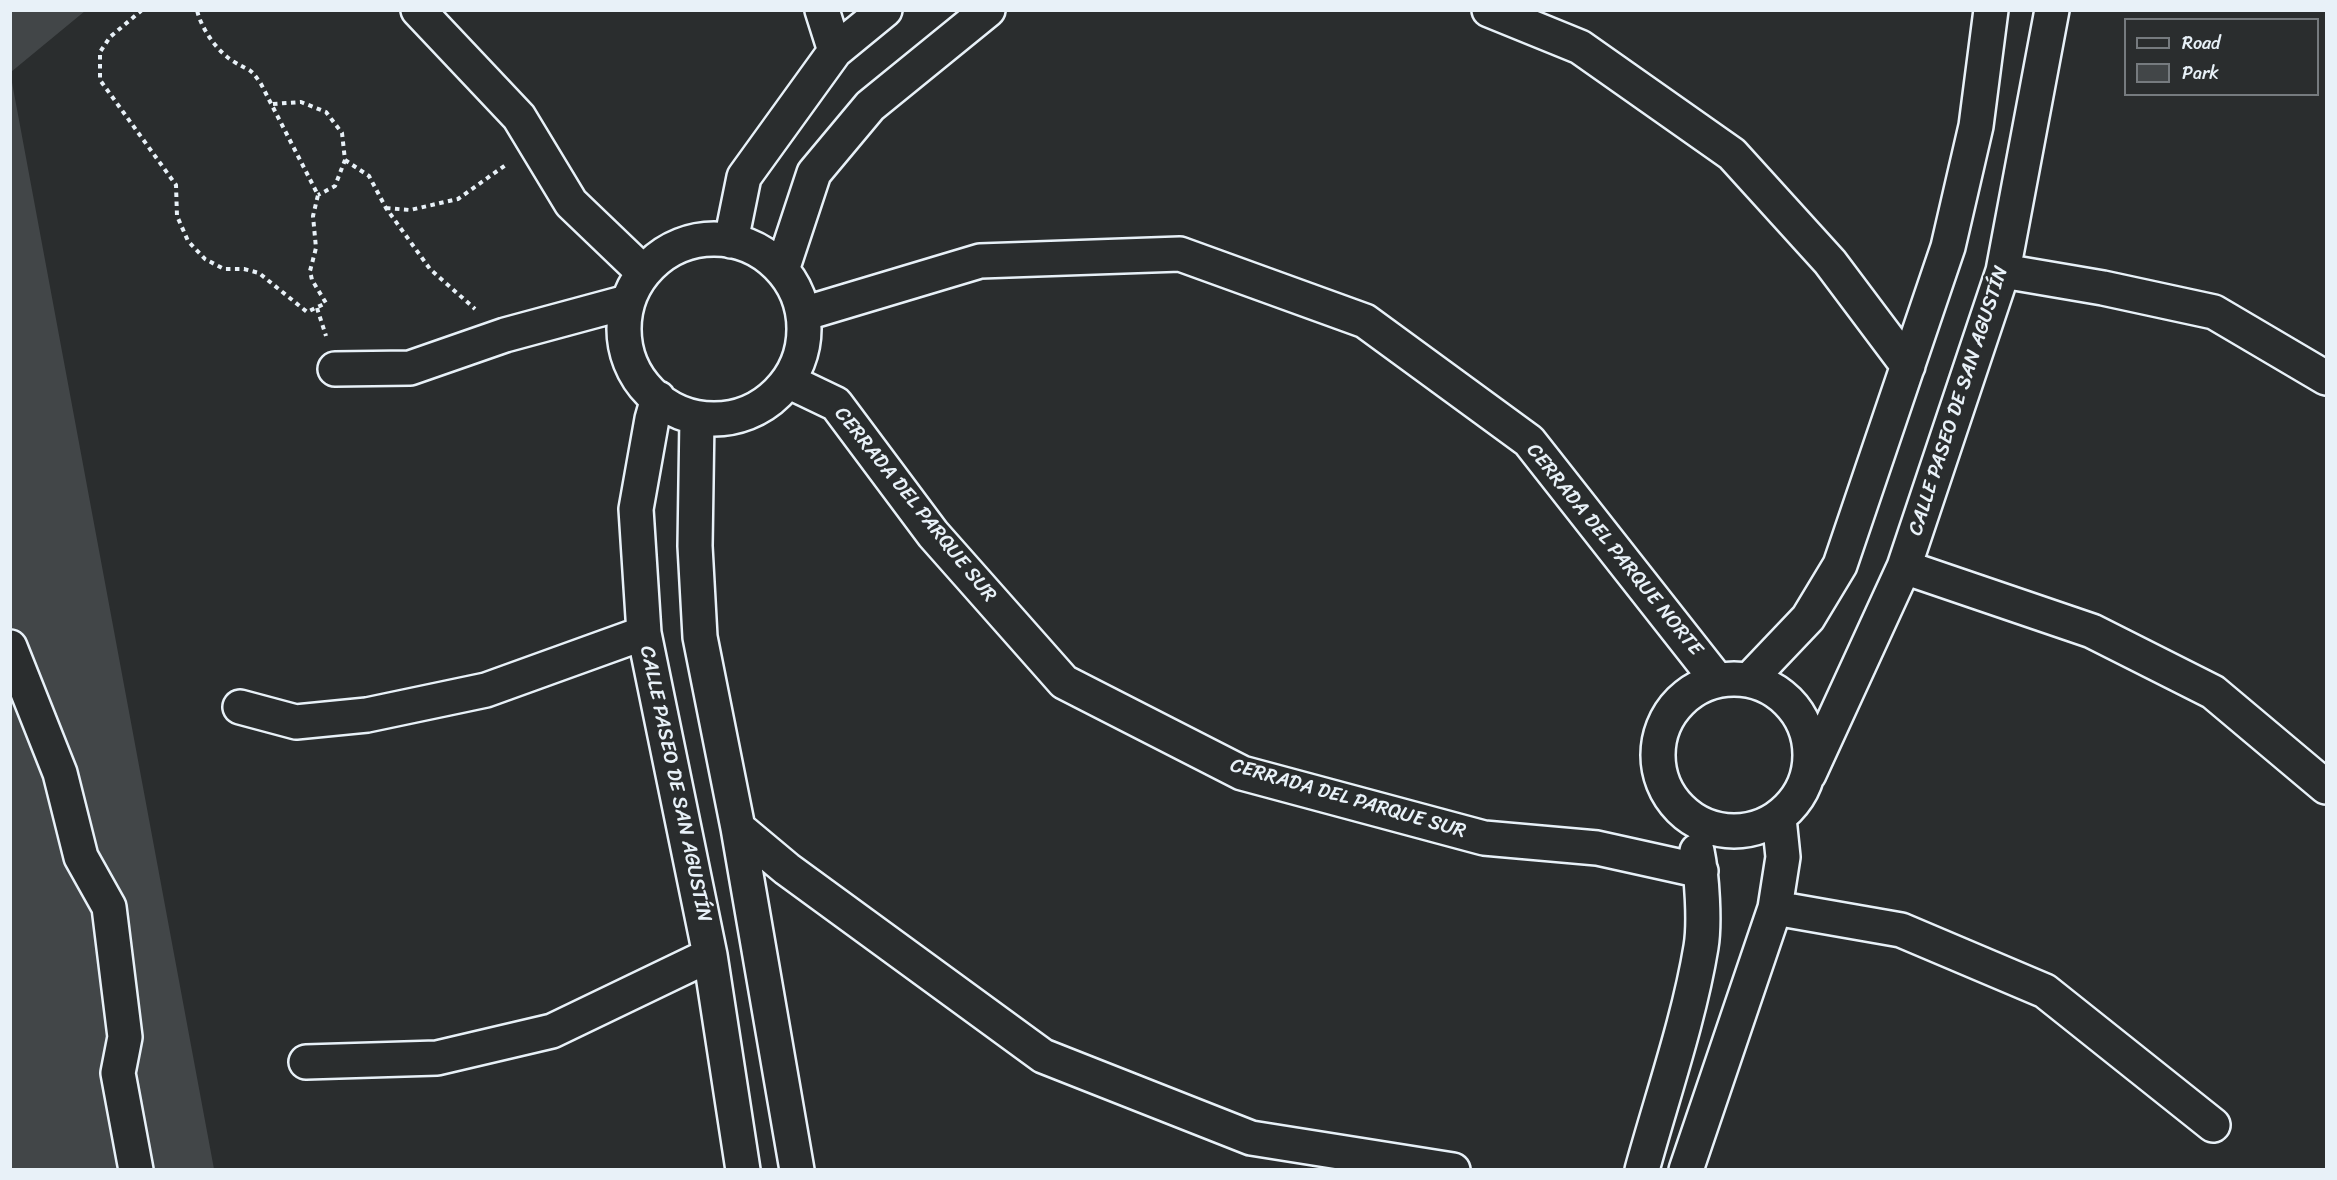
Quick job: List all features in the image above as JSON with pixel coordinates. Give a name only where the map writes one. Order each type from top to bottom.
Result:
[{"type":"street","points":[[418,10],[519,117],[571,203],[643,272]]},
{"type":"street","points":[[822,10],[835,51]]},
{"type":"street","points":[[731,241],[744,177],[835,51],[885,10]]},
{"type":"street","points":[[782,270],[814,173],[870,106],[988,10]]},
{"type":"street","points":[[1489,10],[1580,47],[1732,154],[1830,262],[1908,366]]},
{"type":"street","points":[[1750,679],[1808,618],[1840,565],[1948,247],[1976,126],[1991,10]]},
{"type":"street","name":"CALLE PASEO DE SAN AGUSTÍN","points":[[1809,774],[1904,567],[2003,271],[2052,10]]},
{"type":"street","points":[[697,241],[731,241],[757,249],[782,270],[793,285],[803,314],[801,354],[788,381],[775,395],[750,412],[737,416],[697,418],[669,407],[639,380],[625,351],[623,334],[627,302],[643,272],[666,252],[697,241]]},
{"type":"street","name":"CERRADA DEL PARQUE NORTE","points":[[803,314],[980,261],[1180,254],[1365,321],[1528,441],[1717,680]]},
{"type":"street","points":[[2003,271],[2103,288],[2214,312],[2326,378]]},
{"type":"street","points":[[335,369],[410,368],[505,335],[627,302]]},
{"type":"street","name":"CERRADA DEL PARQUE SUR","points":[[788,381],[836,404],[933,534],[1064,682],[1242,773],[1484,838],[1597,848],[1701,871]]},
{"type":"street","name":"CALLE PASEO DE SAN AGUSTÍN","points":[[658,398],[652,419],[636,509],[644,633],[710,955],[743,1170]]},
{"type":"street","points":[[697,418],[695,546],[700,637],[738,828],[797,1170]]},
{"type":"street","points":[[1904,567],[2091,631],[2213,692],[2326,787]]},
{"type":"street","points":[[240,707],[296,722],[367,715],[486,690],[644,633]]},
{"type":"street","points":[[10,647],[60,773],[81,856],[108,907],[125,1037],[118,1073],[136,1170]]},
{"type":"street","points":[[1750,679],[1775,689],[1795,707],[1804,721],[1811,747],[1809,774],[1798,799],[1779,818],[1743,831],[1716,829],[1692,819],[1673,801],[1660,777],[1657,755],[1662,729],[1676,705],[1693,690],[1717,680],[1750,679]]},
{"type":"street","points":[[1686,1170],[1775,908],[1784,857],[1779,818]]},
{"type":"street","points":[[1642,1170],[1702,945],[1701,871],[1692,819]]},
{"type":"street","points":[[738,828],[787,869],[1043,1056],[1251,1138],[1452,1170]]},
{"type":"street","points":[[1775,908],[1901,930],[2045,991],[2213,1125]]},
{"type":"street","points":[[306,1062],[437,1058],[552,1031],[710,955]]},
{"type":"path","points":[[142,10],[110,37],[100,52],[100,80],[176,185],[177,216],[188,241],[205,259],[224,269],[244,269],[259,273],[307,312],[326,303],[312,280],[310,271],[316,248],[313,216],[318,195],[273,104],[250,69],[235,63],[219,49],[199,22],[197,10]]},
{"type":"path","points":[[273,104],[301,102],[326,112],[342,133],[345,160],[335,186],[318,195]]},
{"type":"path","points":[[386,208],[410,210],[458,199],[501,167],[539,150]]},
{"type":"path","points":[[345,160],[369,176],[386,208],[430,269],[505,335]]},
{"type":"green space","points":[[11,10],[85,10],[85,11],[11,72]]},
{"type":"green space","points":[[11,77],[214,1169],[11,1169]]}]
